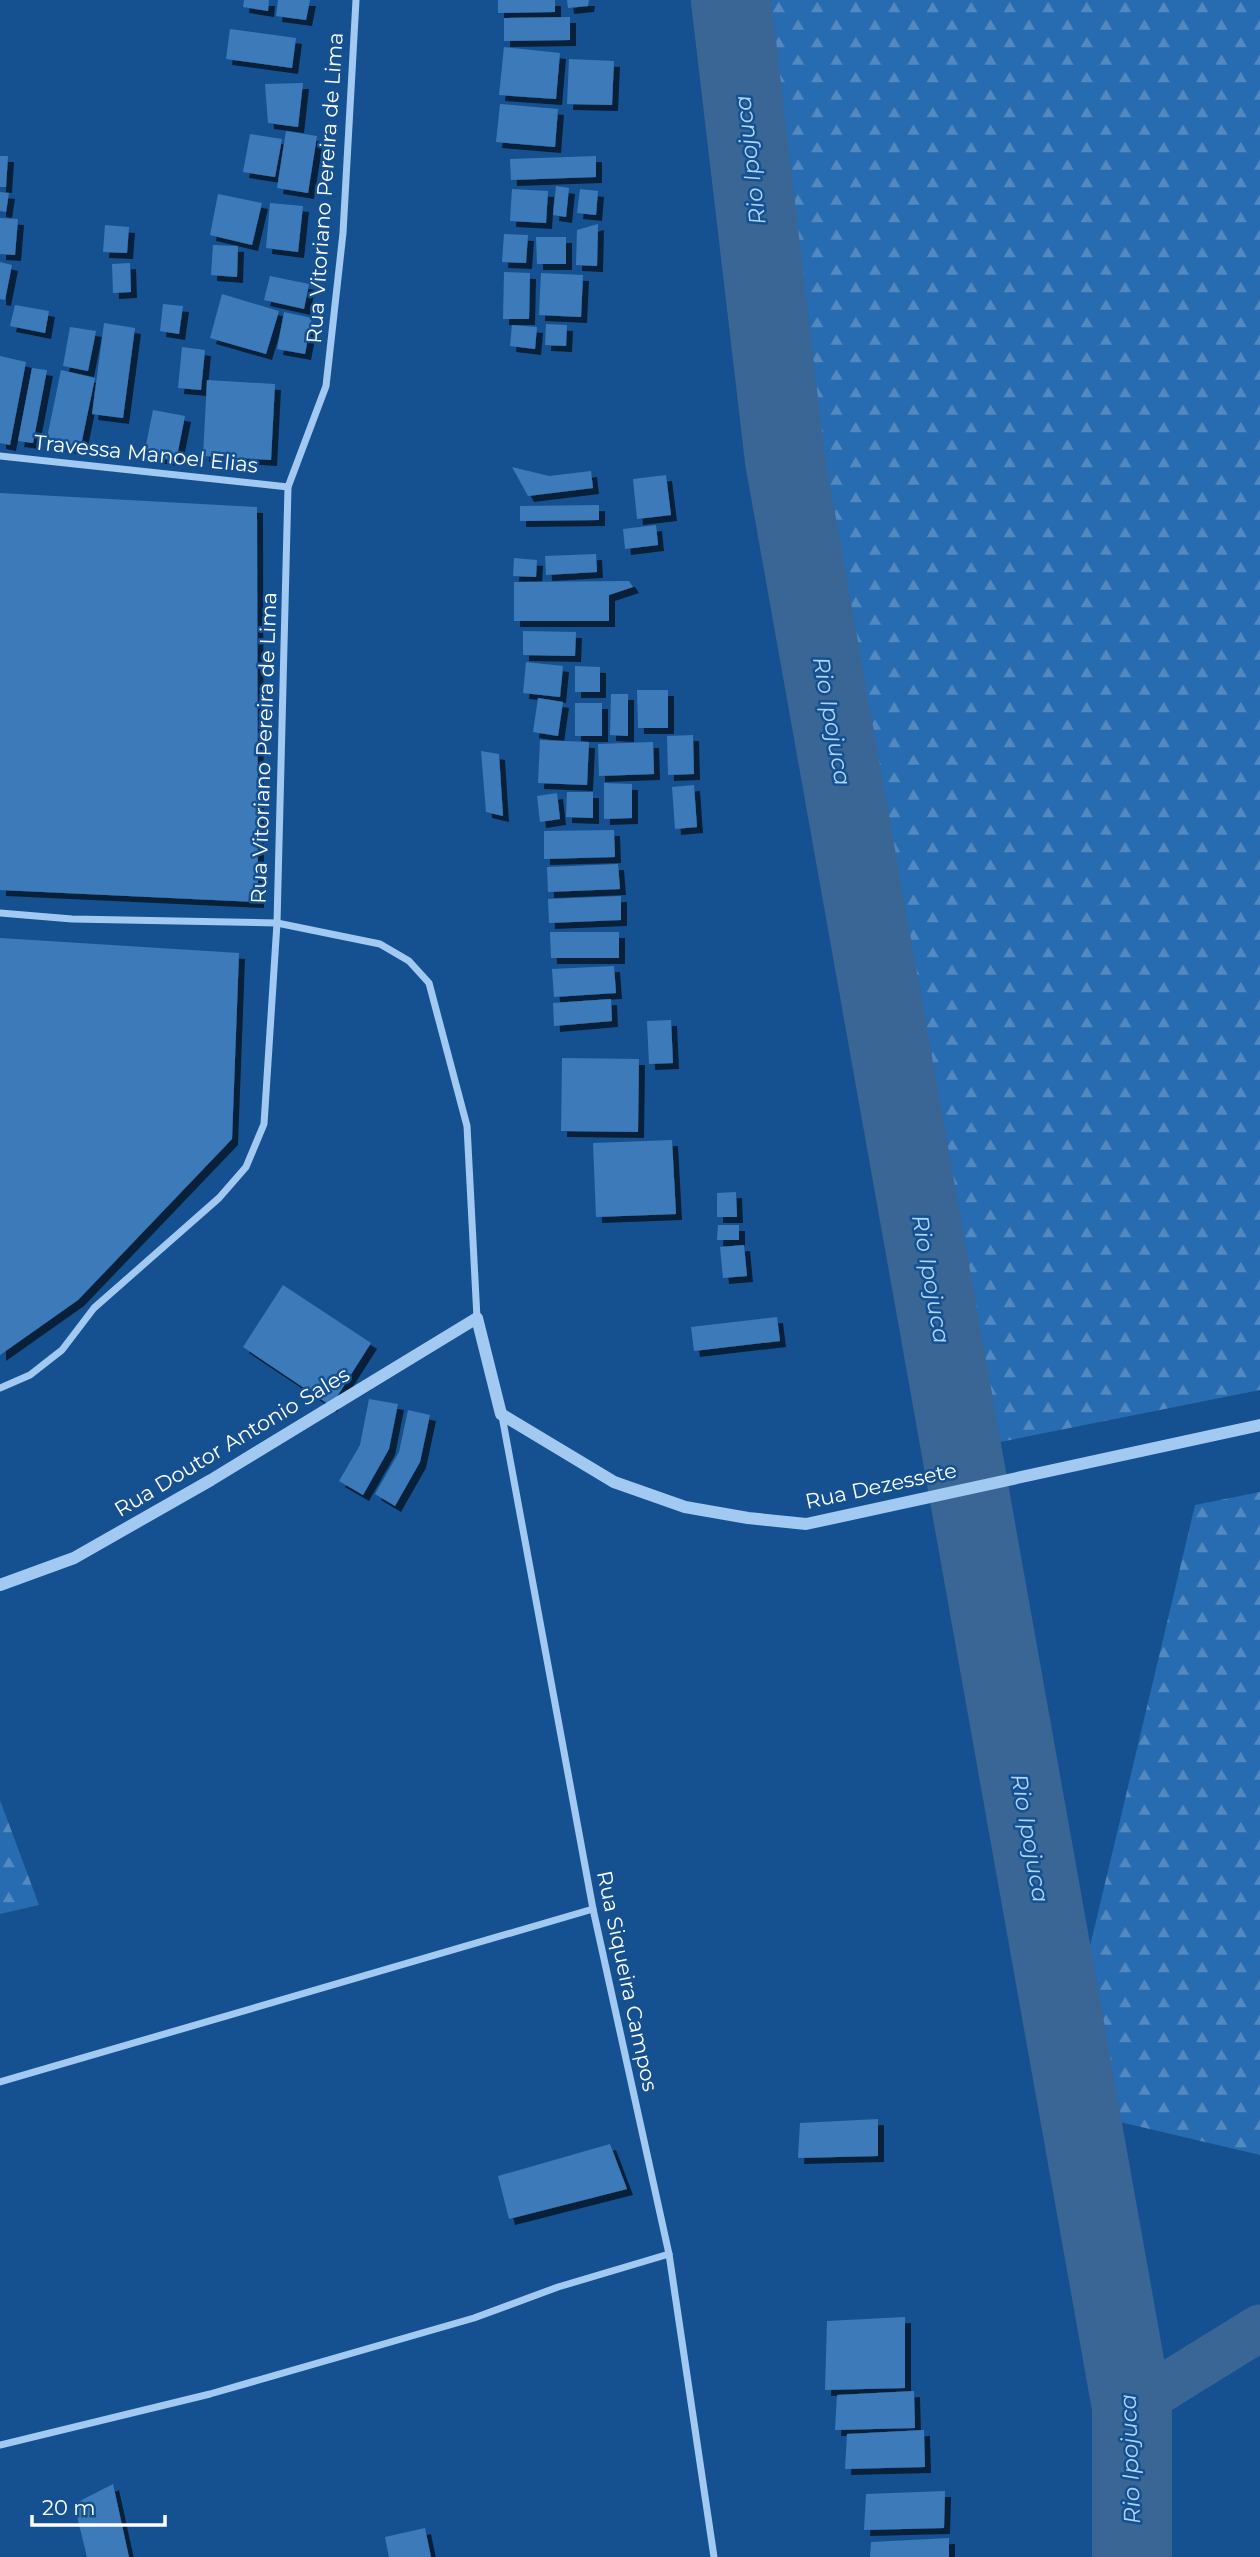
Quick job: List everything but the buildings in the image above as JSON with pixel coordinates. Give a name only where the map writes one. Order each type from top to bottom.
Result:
[{"type":"street","name":"Rua Vitoriano Pereira de Lima","points":[[0,1388],[30,1376],[62,1350],[94,1308],[219,1198],[246,1167],[264,1124],[277,923],[288,487],[327,386],[343,233],[356,0]]},
{"type":"street","name":"Travessa Manoel Elias","points":[[0,456],[288,487]]},
{"type":"street","points":[[0,913],[72,919],[277,923],[380,944],[409,961],[429,983],[467,1126],[477,1318],[501,1414]]},
{"type":"street","name":"Rua Doutor Antonio Sales","points":[[0,1585],[74,1558],[211,1480],[477,1318]]},
{"type":"street","name":"Rua Dezessete","points":[[501,1414],[614,1482],[685,1507],[748,1518],[806,1524],[1260,1425]]},
{"type":"street","name":"Rua Siqueira Campos","points":[[501,1414],[593,1909],[668,2254],[714,2557]]},
{"type":"street","points":[[0,2082],[593,1909]]},
{"type":"street","points":[[0,2445],[210,2393],[474,2318],[558,2287],[668,2254]]},
{"type":"green space","points":[[757,0],[1260,0],[1260,1390],[1000,1442],[957,1426],[863,897]]},
{"type":"green space","points":[[1260,1492],[1260,2155],[1052,2106],[1195,1505]]},
{"type":"green space","points":[[0,1800],[39,1905],[0,1914]]},
{"type":"waterway","name":"Rio Ipojuca","points":[[731,0],[785,460],[1132,2407],[1132,2557]]},
{"type":"waterway","points":[[1132,2407],[1260,2328]]}]
